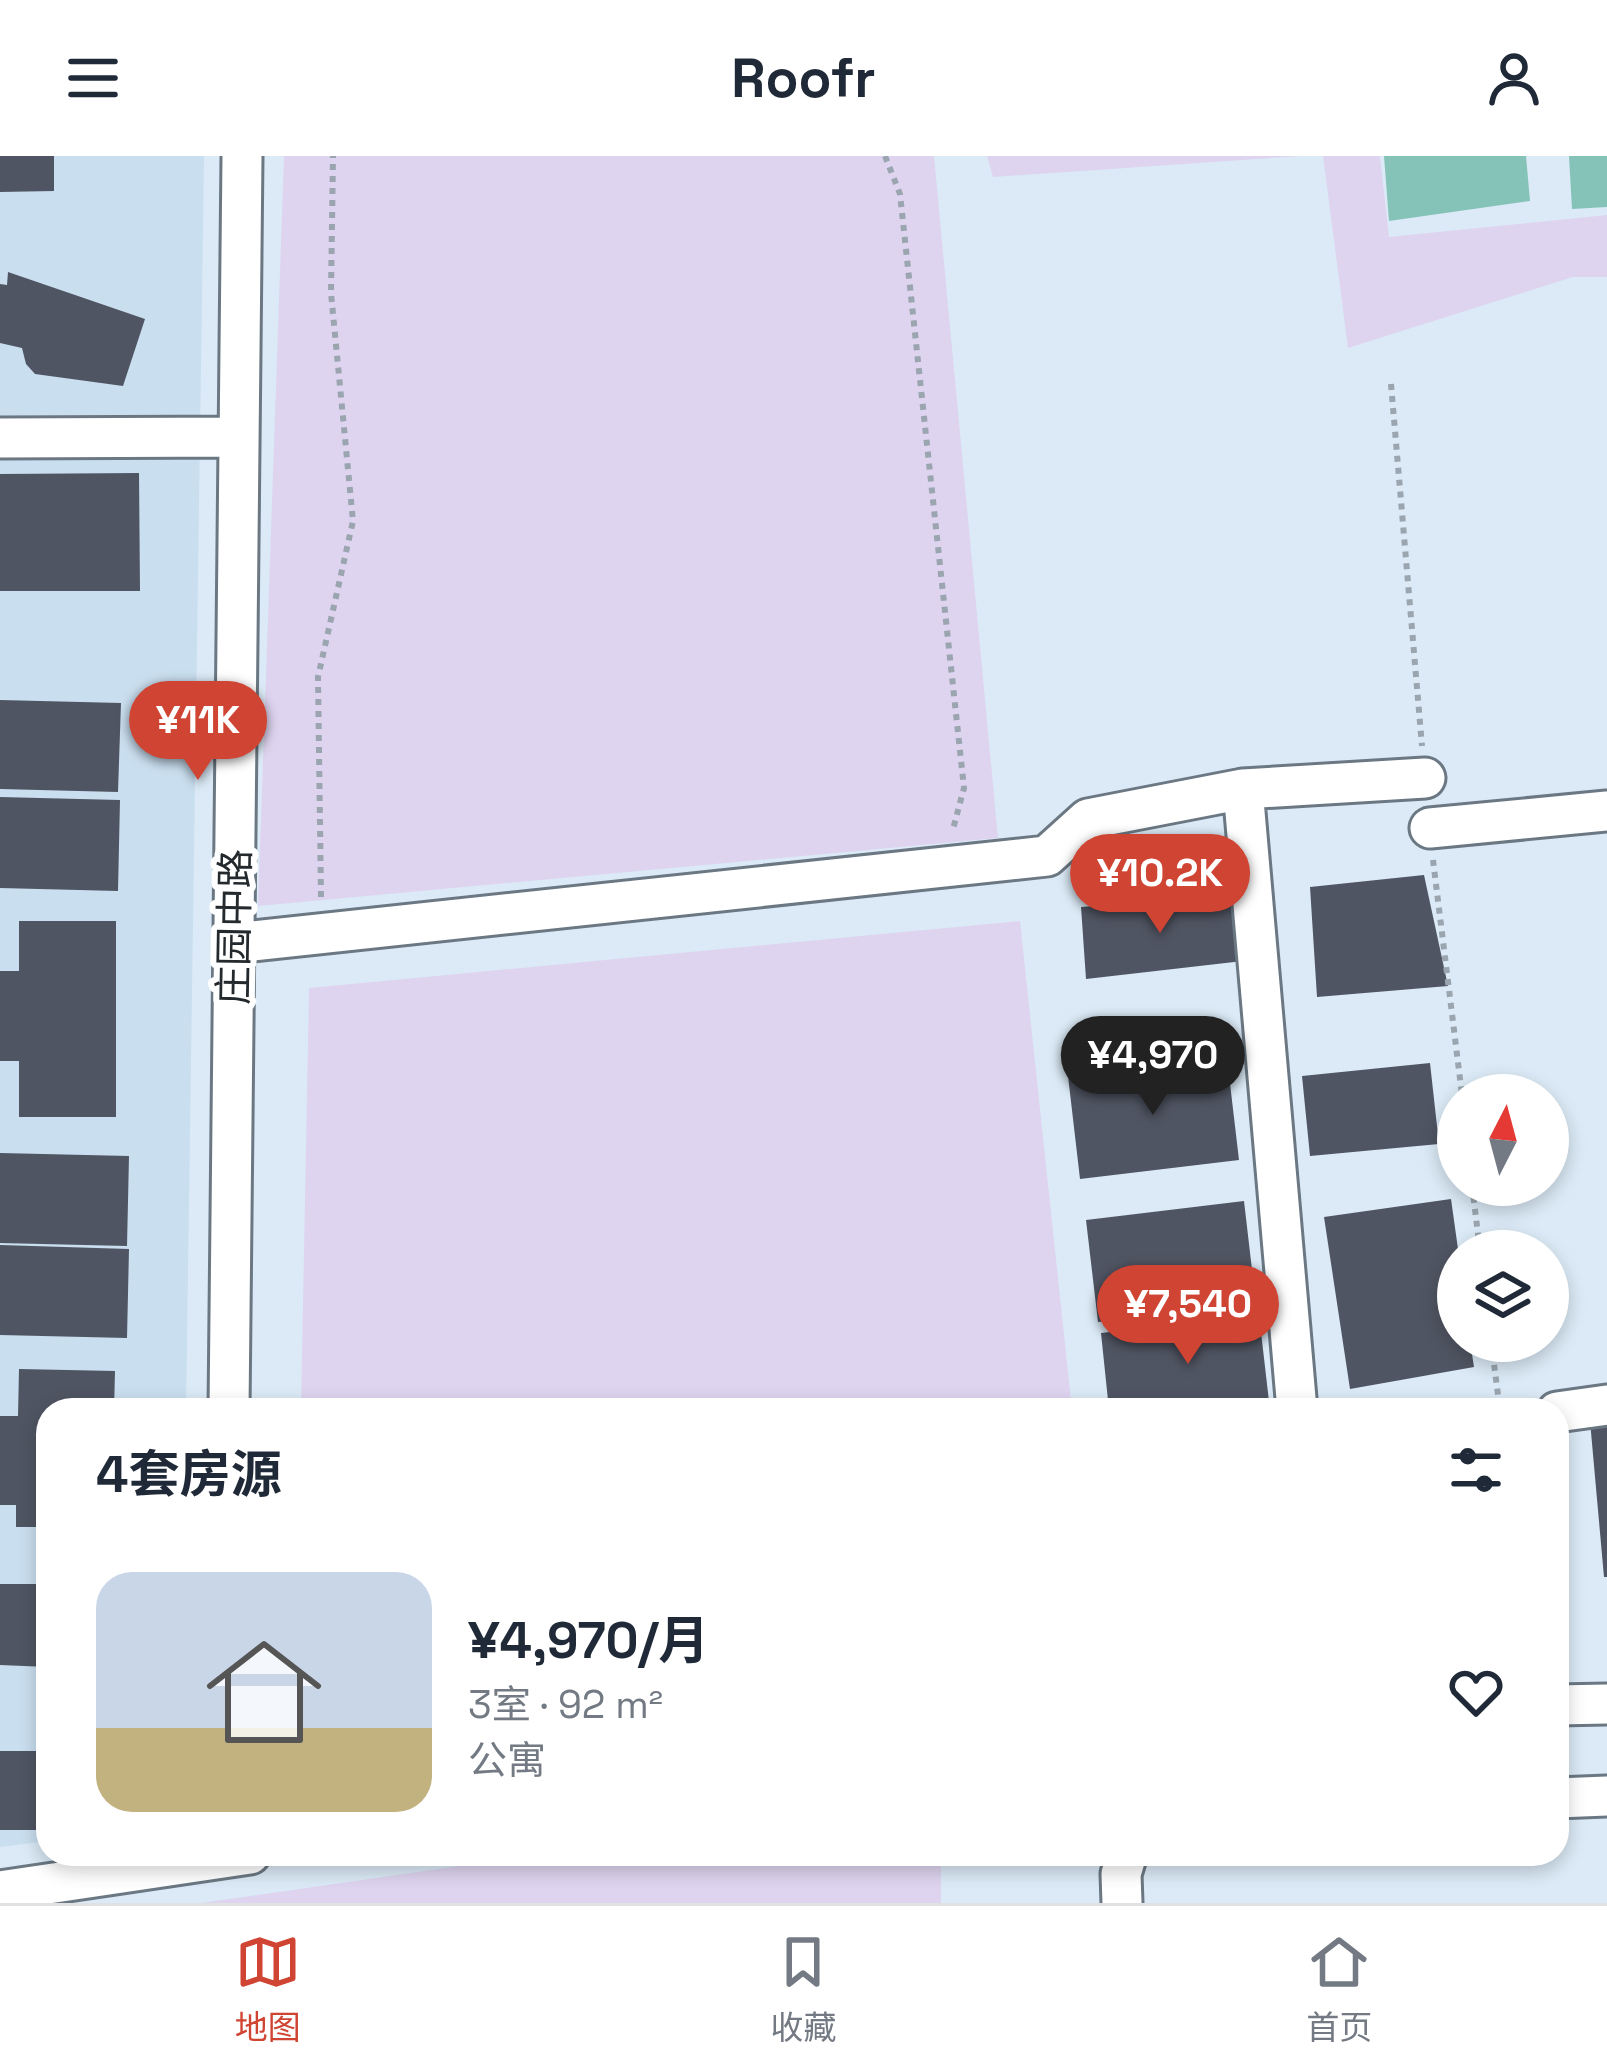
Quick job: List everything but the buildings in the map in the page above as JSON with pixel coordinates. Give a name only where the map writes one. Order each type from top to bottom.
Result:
[{"type":"street","name":"庄园中路","points":[[229,1398],[242,156]]},
{"type":"street","points":[[0,438],[238,437]]},
{"type":"street","points":[[234,943],[1047,856],[1088,819],[1244,789],[1425,778]]},
{"type":"street","points":[[1244,789],[1296,1398]]},
{"type":"street","points":[[1430,828],[1607,811]]},
{"type":"street","points":[[1569,1410],[1607,1405]]},
{"type":"street","points":[[1569,1705],[1607,1704]]},
{"type":"street","points":[[1569,1798],[1607,1796]]},
{"type":"street","points":[[0,1892],[168,1866]]},
{"type":"street","points":[[1122,1903],[1123,1866]]},
{"type":"path","points":[[322,934],[318,677],[353,521],[331,293],[332,156]]},
{"type":"path","points":[[885,156],[900,194],[964,788],[944,867]]},
{"type":"path","points":[[1494,1362],[1498,1398]]},
{"type":"shaded area","points":[[0,156],[204,156],[186,1398],[36,1398],[36,1842],[0,1847]]},
{"type":"shaded area","points":[[284,156],[934,156],[998,838],[258,906]]},
{"type":"shaded area","points":[[987,156],[1300,156],[993,177]]},
{"type":"shaded area","points":[[1323,156],[1380,156],[1389,237],[1607,215],[1607,277],[1573,277],[1348,348]]},
{"type":"shaded area","points":[[1384,156],[1526,156],[1530,201],[1389,221]]},
{"type":"shaded area","points":[[1569,156],[1607,156],[1607,207],[1572,209]]},
{"type":"shaded area","points":[[1020,921],[1071,1398],[301,1398],[309,988]]},
{"type":"shaded area","points":[[460,1866],[941,1866],[941,1903],[201,1903]]}]
